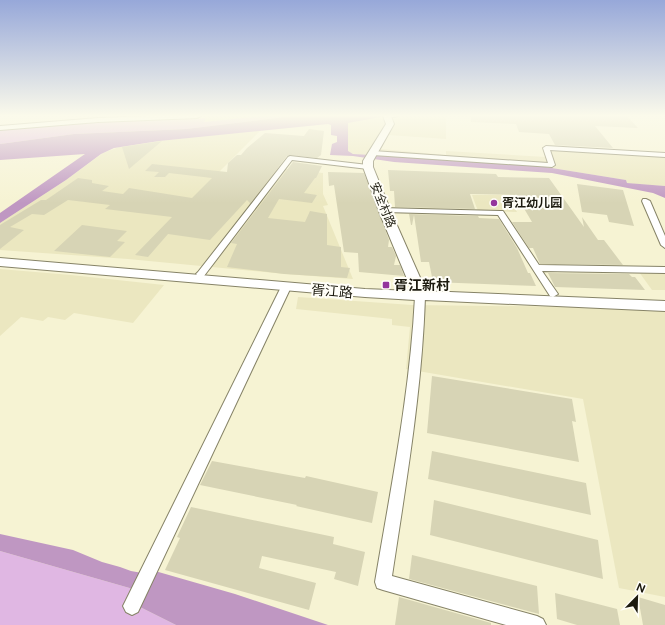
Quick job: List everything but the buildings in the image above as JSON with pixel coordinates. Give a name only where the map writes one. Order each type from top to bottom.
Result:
[{"type":"main road","points":[[370,159],[378,145]]},
{"type":"main road","name":"安全村路","points":[[370,159],[384,210],[419,294]]},
{"type":"main road","name":"胥江路","points":[[0,256],[419,294],[553,294],[665,300]]},
{"type":"main road","name":"胥江路","points":[[0,262],[286,287],[665,306]]},
{"type":"street","points":[[201,274],[290,158],[478,161],[483,159],[552,165],[546,148],[665,155]]},
{"type":"street","points":[[646,201],[665,245]]},
{"type":"street","points":[[384,210],[500,213],[553,294]]},
{"type":"street","points":[[536,268],[665,270]]},
{"type":"street","points":[[132,606],[286,287]]},
{"type":"street","points":[[419,294],[419,323],[413,399],[383,582],[537,625]]},
{"type":"shaded area","points":[[0,145],[132,145],[114,148],[101,154],[66,180],[0,223],[0,213],[85,154],[0,160]]},
{"type":"shaded area","points":[[131,145],[246,145],[211,180],[278,168],[323,173],[323,194],[328,205],[323,206],[353,279],[128,259],[0,250],[0,223],[66,180],[103,153],[119,147]]},
{"type":"shaded area","points":[[332,145],[348,145],[348,151],[353,154],[527,164],[626,180],[627,183],[665,186],[665,198],[653,193],[552,173],[394,162],[353,156],[330,155]]},
{"type":"shaded area","points":[[348,145],[373,145],[367,156],[348,153]]},
{"type":"shaded area","points":[[381,149],[446,155],[446,151],[546,157],[543,149],[665,157],[665,186],[627,183],[626,180],[527,164],[379,155]]},
{"type":"shaded area","name":"胥江幼儿园","points":[[472,195],[509,195],[517,212],[478,211]]},
{"type":"shaded area","points":[[0,269],[164,285],[133,323],[74,313],[65,320],[48,317],[43,321],[21,317],[0,336]]},
{"type":"shaded area","points":[[639,272],[665,273],[665,290],[652,290]]},
{"type":"shaded area","points":[[298,297],[412,305],[585,307],[665,311],[665,597],[619,588],[583,399],[406,369],[410,327],[392,325],[392,319],[296,309]]},
{"type":"shaded area","points":[[0,534],[73,550],[102,562],[131,571],[142,573],[155,571],[235,594],[328,625],[176,625],[138,606],[133,589],[0,551]]},
{"type":"shaded area","points":[[0,551],[133,589],[138,606],[176,625],[0,625]]},
{"type":"place","name":"胥江幼儿园","points":[[494,203]]},
{"type":"place","name":"胥江新村","points":[[386,285]]}]
